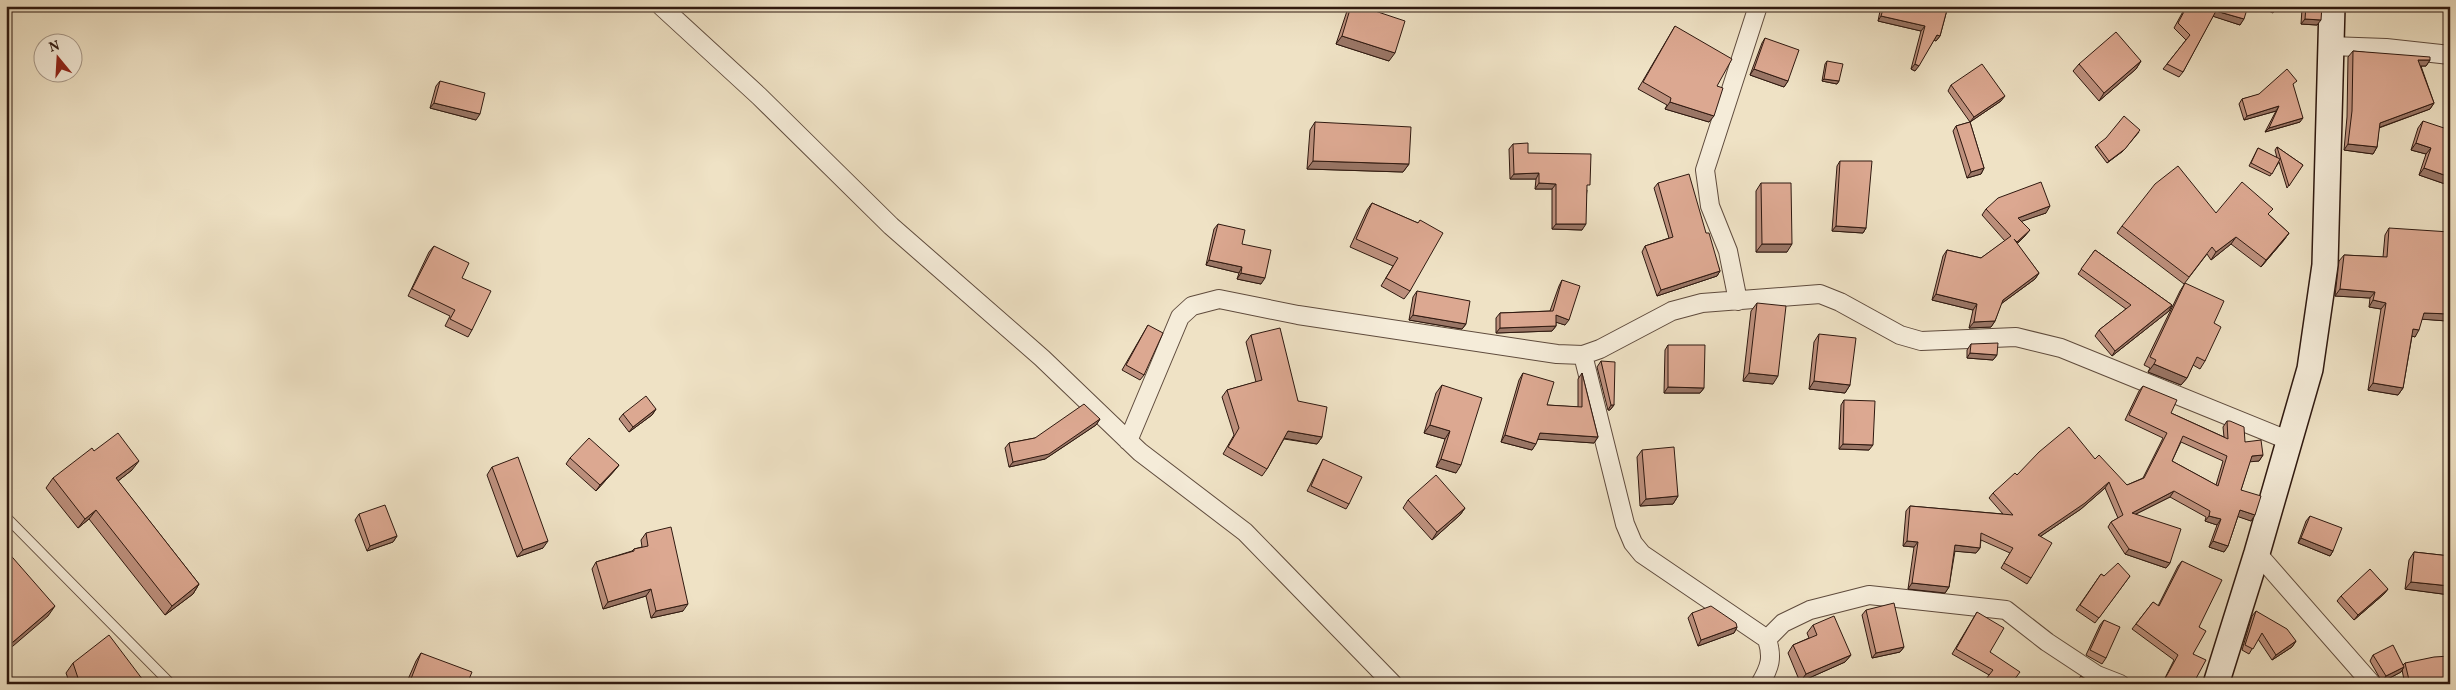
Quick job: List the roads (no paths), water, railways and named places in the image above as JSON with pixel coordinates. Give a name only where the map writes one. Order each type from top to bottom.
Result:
[{"type":"street","points":[[661,6],[758,96],[891,226],[1042,358],[1128,441],[1245,532],[1393,684]]},
{"type":"street","points":[[1738,301],[1728,250],[1710,206],[1705,170],[1758,6]]},
{"type":"street","points":[[2216,684],[2257,553],[2310,369],[2325,265],[2332,6]]},
{"type":"street","points":[[2330,46],[2386,48],[2450,55]]},
{"type":"street","points":[[1128,441],[1180,317],[1192,306],[1219,299],[1298,315],[1557,354],[1583,355],[1600,349],[1672,311],[1702,303],[1820,294],[1840,302],[1900,335],[1921,341],[2016,337],[2061,348],[2290,441]]},
{"type":"street","points":[[1583,355],[1625,524],[1633,543],[1642,554],[1767,639],[1771,652],[1770,666],[1760,684]]},
{"type":"street","points":[[2257,553],[2372,684]]},
{"type":"street","points":[[1767,639],[1783,623],[1810,610],[1869,595],[2006,610],[2047,642],[2097,676],[2120,684]]},
{"type":"lane","points":[[6,517],[171,684]]}]
